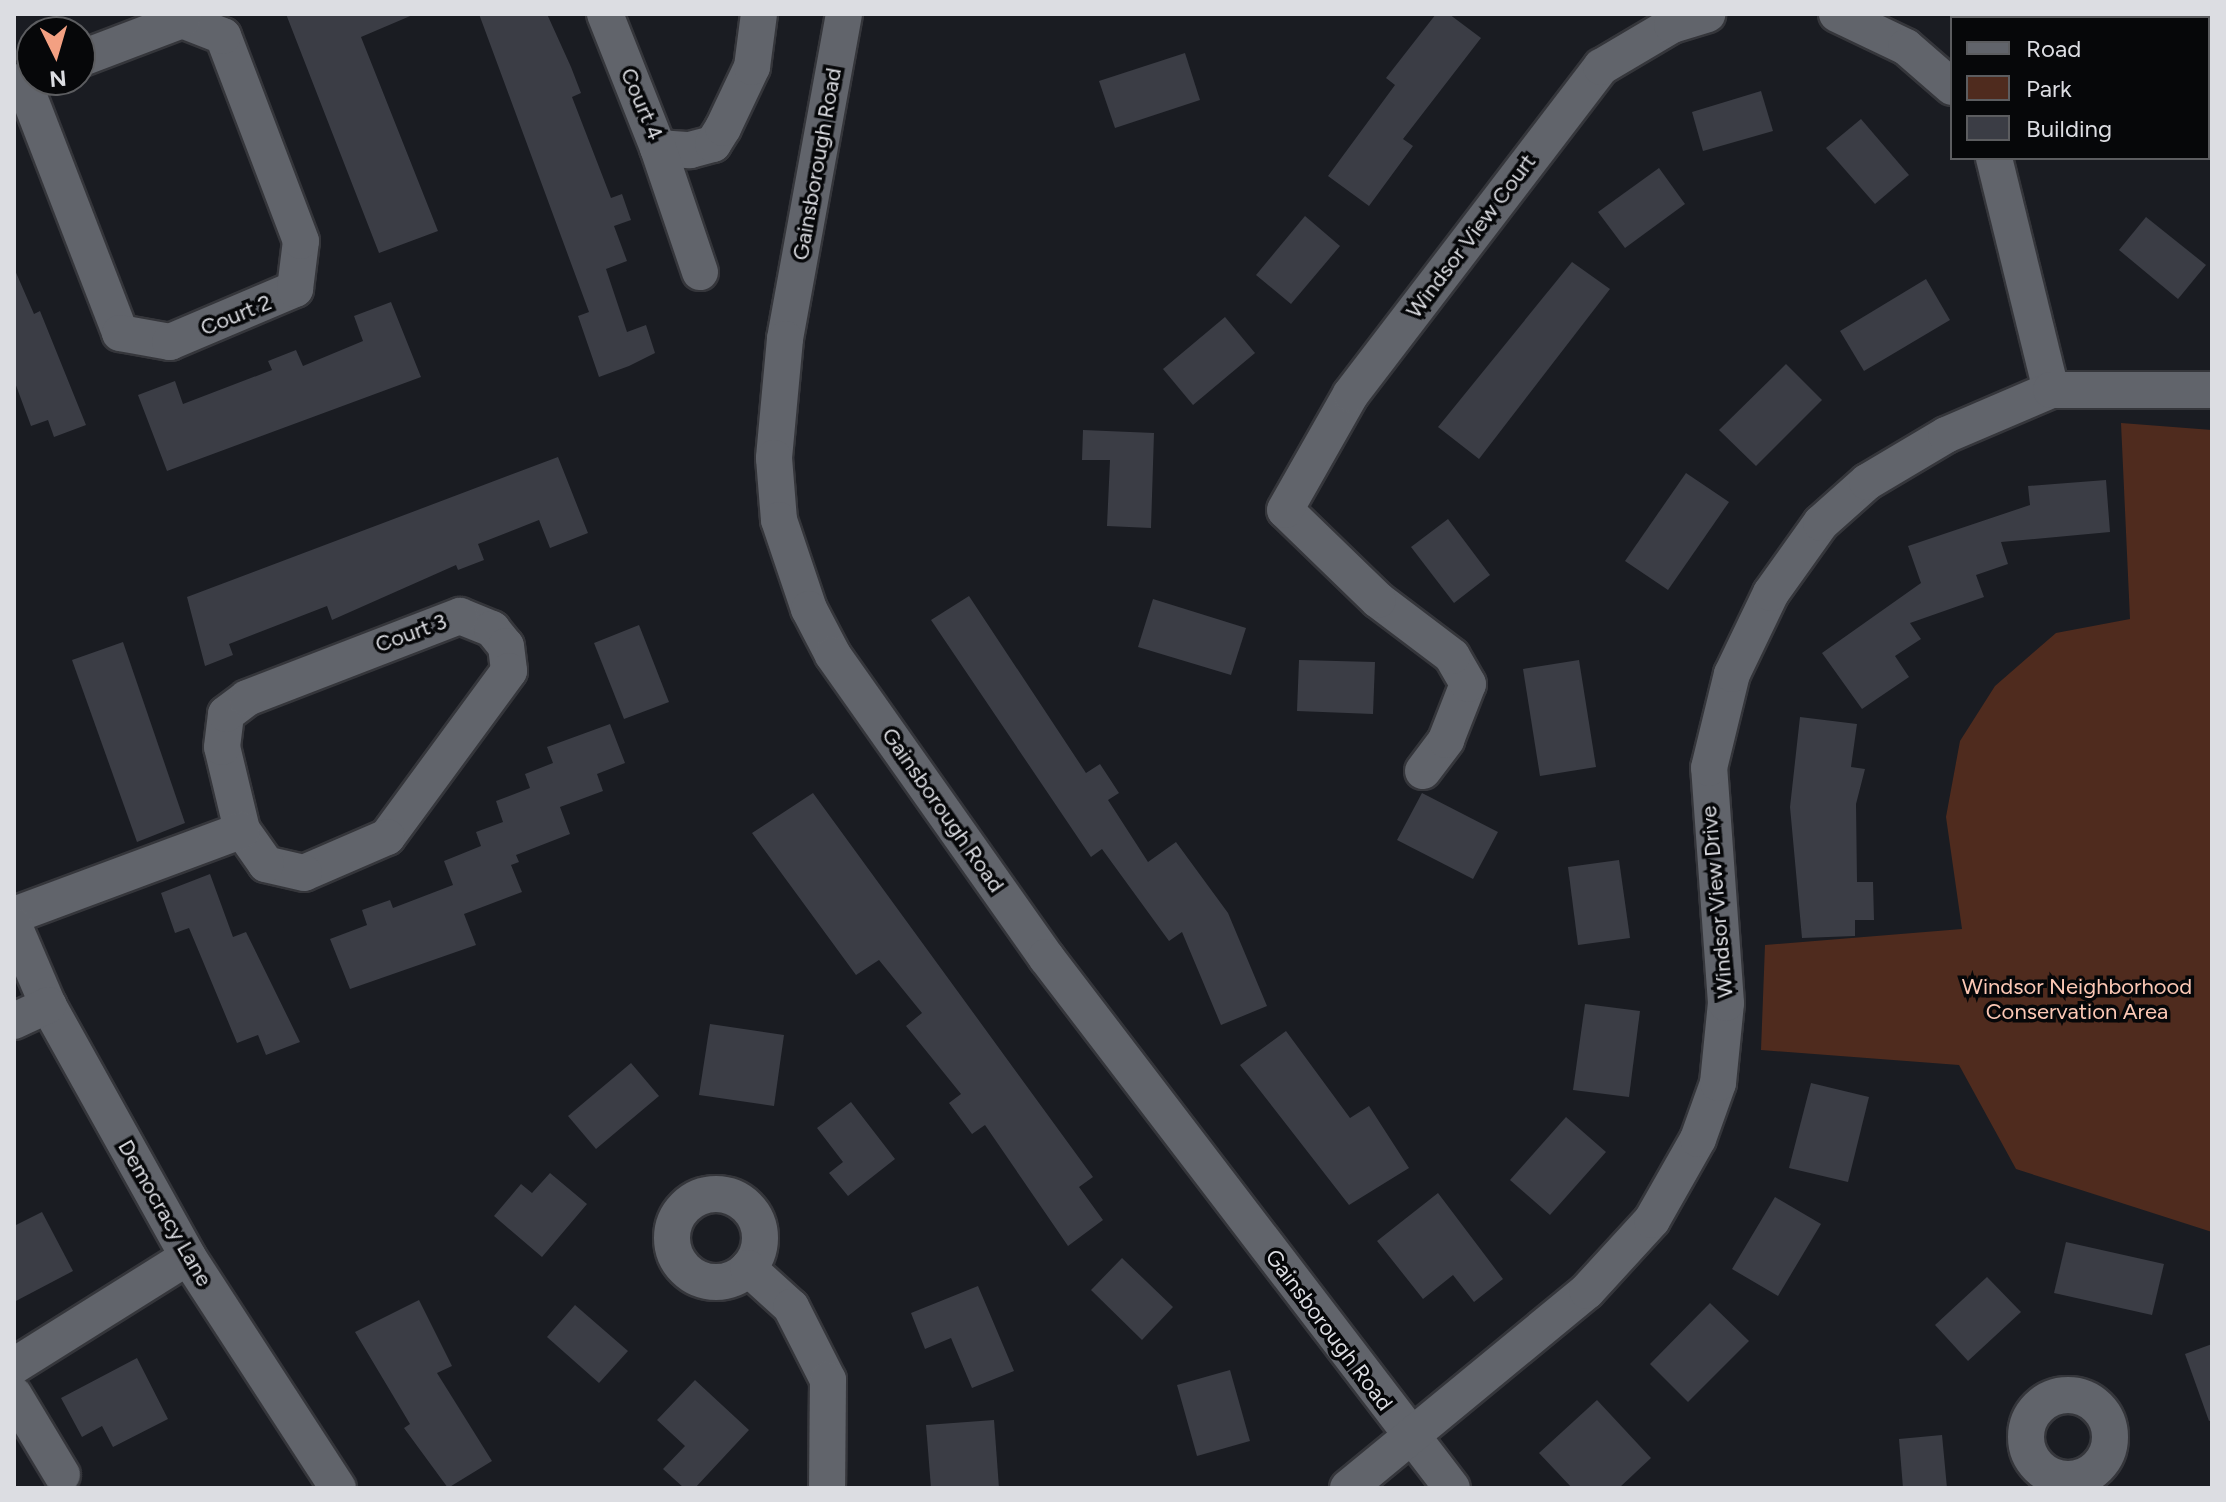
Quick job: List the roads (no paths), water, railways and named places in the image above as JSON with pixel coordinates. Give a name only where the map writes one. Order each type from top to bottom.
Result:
[{"type":"street","name":"Court 4","points":[[605,14],[658,148],[713,144],[752,67],[759,14]]},
{"type":"street","name":"Gainsborough Road","points":[[844,14],[785,339],[774,458],[779,520],[809,609],[833,655],[1037,945],[1452,1488]]},
{"type":"street","name":"Windsor View Court","points":[[1423,771],[1446,740],[1468,684],[1452,656],[1378,600],[1285,510],[1351,394],[1601,67],[1672,25],[1707,14]]},
{"type":"street","points":[[1837,14],[1906,47],[1950,85]]},
{"type":"street","name":"Court 2","points":[[29,96],[120,333],[170,342],[295,289],[301,241],[223,36],[182,20],[96,53]]},
{"type":"street","points":[[658,148],[700,272]]},
{"type":"street","points":[[1994,160],[2051,390]]},
{"type":"street","name":"Windsor View Drive","points":[[1348,1488],[1587,1291],[1652,1220],[1698,1139],[1718,1083],[1726,1003],[1709,768],[1732,674],[1771,593],[1821,523],[1867,482],[1946,435],[2051,390],[2212,390]]},
{"type":"street","name":"Court 3","points":[[443,618],[475,619],[506,646],[509,671],[497,693],[387,837],[304,873],[266,864],[242,830],[222,747],[226,714],[247,698],[443,618]]},
{"type":"street","points":[[14,915],[242,830]]},
{"type":"street","name":"Democracy Lane","points":[[14,926],[48,1005],[188,1257],[338,1488]]},
{"type":"street","points":[[14,1021],[48,1005]]},
{"type":"street","points":[[14,1366],[188,1257]]},
{"type":"street","points":[[748,1268],[791,1307],[828,1380],[827,1488]]},
{"type":"street","points":[[14,1395],[62,1475]]},
{"type":"park label","name":"Windsor Neighborhood Conservation Area","points":[[2077,998]]}]
